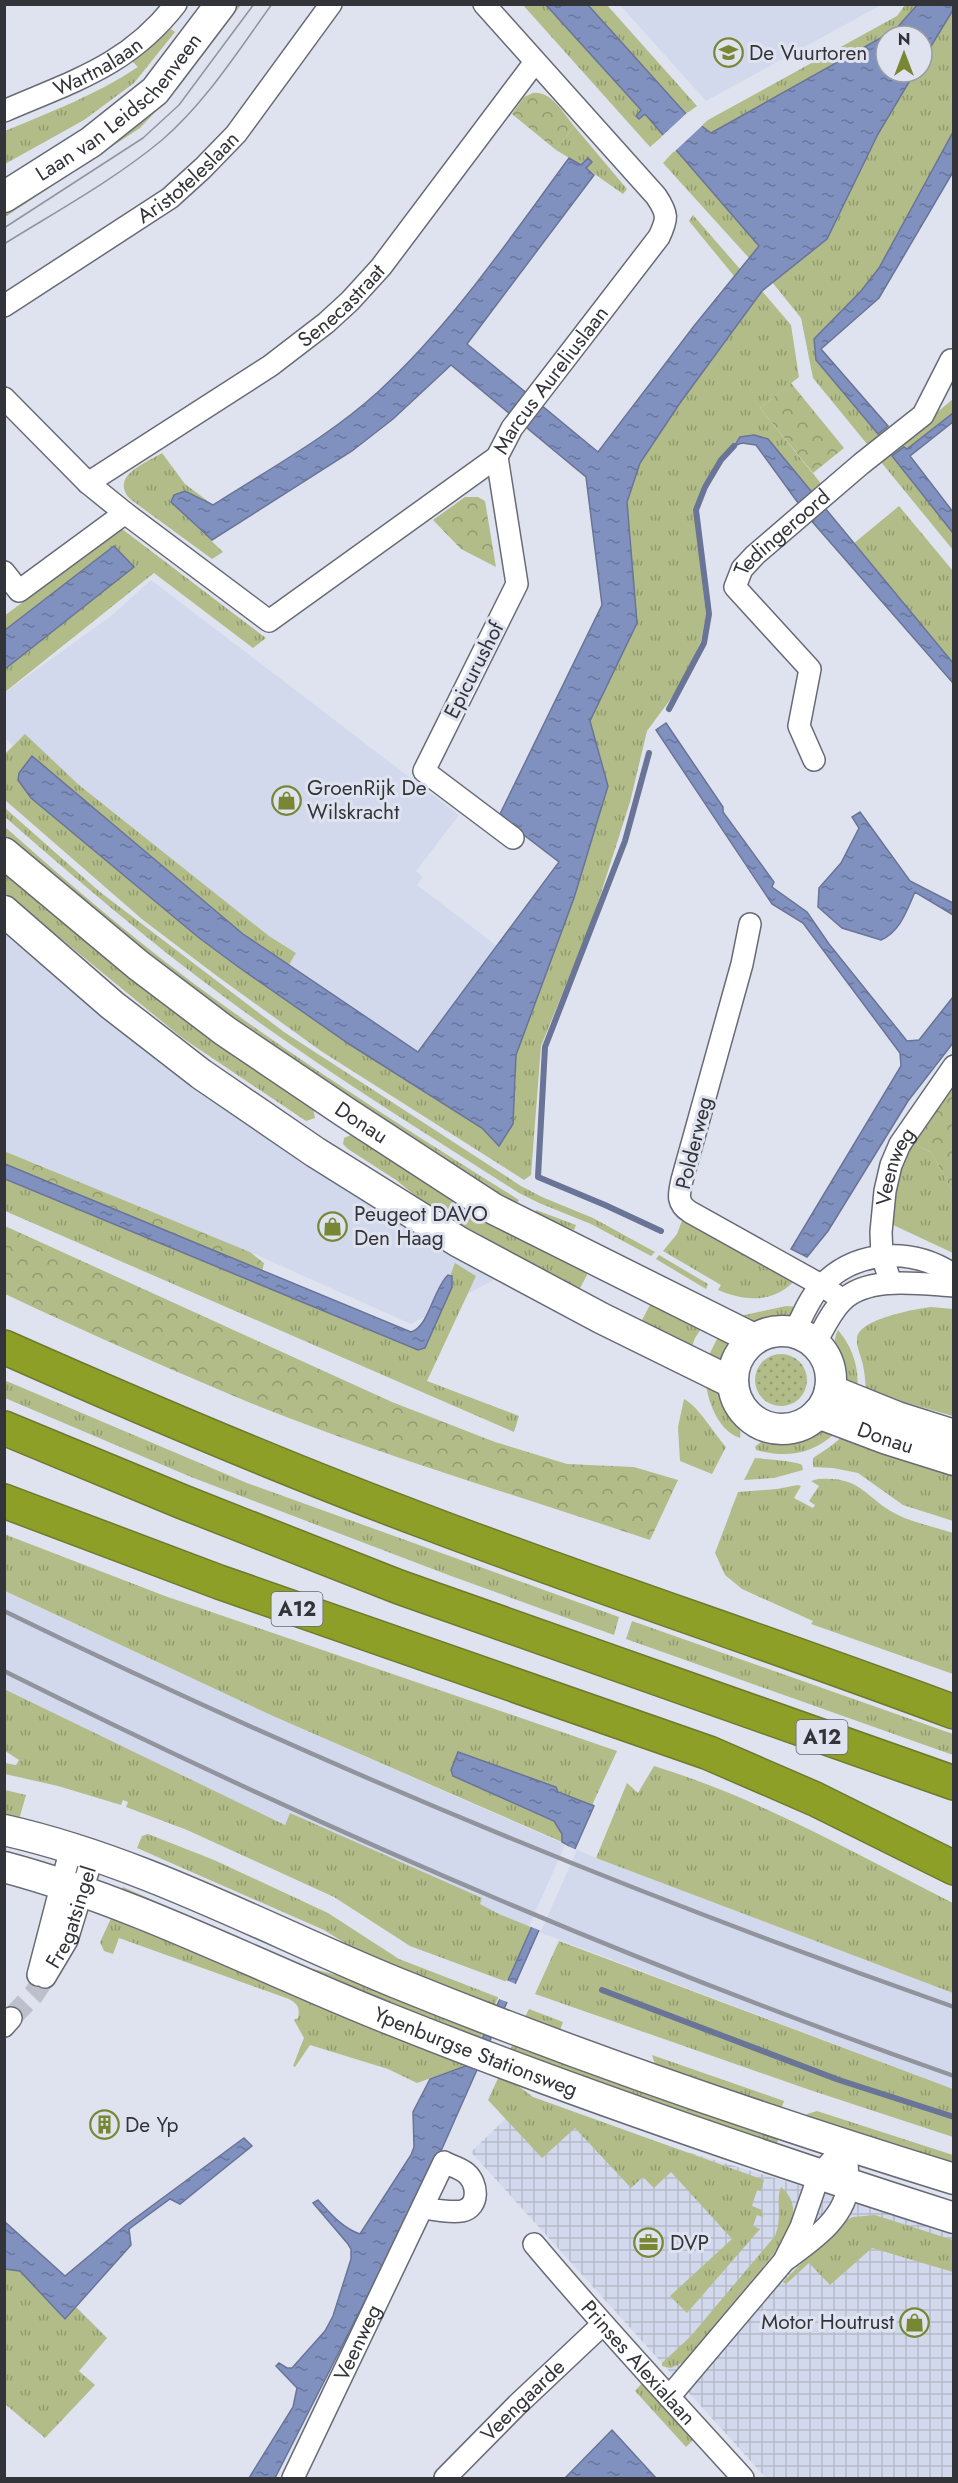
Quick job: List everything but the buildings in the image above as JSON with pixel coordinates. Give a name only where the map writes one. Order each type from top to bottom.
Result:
[{"type":"highway","points":[[4,1347],[198,1432],[303,1474],[623,1594],[947,1708]]},
{"type":"highway","name":"A12","points":[[4,1428],[305,1551],[602,1660],[954,1784]]},
{"type":"highway","name":"A12","points":[[4,1501],[219,1582],[667,1737],[815,1799],[954,1868]]},
{"type":"main road","name":"Laan van Leidschenveen","points":[[4,172],[87,127],[140,86],[202,4]]},
{"type":"main road","name":"Laan van Leidschenveen","points":[[4,197],[92,142],[155,92],[220,4]]},
{"type":"main road","name":"Donau","points":[[4,853],[138,965],[199,1011],[375,1132],[494,1209],[754,1339]]},
{"type":"main road","points":[[4,911],[112,1005],[201,1074],[315,1152],[459,1242],[601,1318],[733,1383]]},
{"type":"main road","points":[[773,1332],[804,1338],[829,1365],[824,1401],[798,1426],[782,1429],[765,1426],[751,1418],[740,1406],[733,1383],[738,1358],[754,1339],[773,1332]]},
{"type":"main road","name":"Donau","points":[[824,1401],[897,1417],[954,1435]]},
{"type":"main road","name":"Donau","points":[[824,1401],[887,1439],[954,1460]]},
{"type":"main road","name":"Ypenburgse Stationsweg","points":[[4,1830],[82,1852],[155,1878],[341,1960],[489,2019],[677,2088],[954,2180]]},
{"type":"main road","name":"Ypenburgse Stationsweg","points":[[4,1867],[124,1906],[289,1978],[504,2064],[672,2126],[954,2218]]},
{"type":"street","name":"Wartnalaan","points":[[4,111],[109,65],[136,46],[160,24],[176,4]]},
{"type":"street","name":"Aristoteleslaan","points":[[4,306],[170,198],[203,168],[236,134],[331,4]]},
{"type":"street","name":"Marcus Aureliuslaan","points":[[4,398],[88,483],[269,621],[497,457],[512,428],[658,237],[667,220],[664,208],[656,196],[484,4]]},
{"type":"street","name":"Senecastraat","points":[[88,483],[270,366],[326,323],[350,301],[381,267],[535,62]]},
{"type":"street","name":"Tedingeroord","points":[[814,760],[799,726],[810,669],[735,587],[742,569],[755,555],[802,513],[923,415],[953,360]]},
{"type":"street","name":"Epicurushof","points":[[497,457],[517,584],[423,771],[513,838]]},
{"type":"street","points":[[4,572],[19,591],[125,513]]},
{"type":"street","name":"Polderweg","points":[[750,924],[742,964],[682,1180],[679,1201],[680,1205],[690,1212],[821,1285]]},
{"type":"street","name":"Veenweg","points":[[891,1282],[882,1256],[881,1232],[885,1191],[891,1164],[900,1144],[954,1066]]},
{"type":"street","points":[[804,1338],[821,1285],[855,1261],[882,1256],[910,1256],[954,1275]]},
{"type":"street","points":[[804,1338],[830,1317],[843,1300],[860,1290],[891,1282],[954,1286]]},
{"type":"street","points":[[821,1285],[843,1300]]},
{"type":"street","name":"Fregatsingel","points":[[41,1976],[82,1852]]},
{"type":"street","points":[[784,2261],[801,2227],[819,2175],[846,2145]]},
{"type":"street","points":[[669,2397],[784,2261],[808,2243],[833,2219],[841,2206],[848,2185],[846,2145]]},
{"type":"street","name":"Veenweg","points":[[293,2478],[424,2208]]},
{"type":"street","name":"Prinses Alexialaan","points":[[534,2244],[602,2325],[743,2478]]},
{"type":"street","name":"Veengaarde","points":[[445,2478],[517,2405],[602,2325]]},
{"type":"shaded area","name":"De Vuurtoren","points":[[620,5],[881,5],[706,101]]},
{"type":"shaded area","points":[[151,580],[459,815],[416,871],[423,877],[417,885],[497,946],[418,1052],[289,965],[296,953],[269,936],[79,785],[25,735],[13,746],[5,738],[4,693],[111,616]]},
{"type":"shaded area","points":[[4,920],[499,1277],[411,1324],[250,1252],[5,1151]]},
{"type":"shaded area","points":[[4,1591],[273,1716],[596,1858],[953,1993],[953,2089],[531,1929],[345,1843],[291,1813],[285,1825],[5,1691]]},
{"type":"shaded area","points":[[522,2103],[953,2231],[953,2478],[766,2478],[471,2152]]},
{"type":"green space","points":[[230,5],[241,5],[178,88],[140,128],[5,217],[5,203],[139,117]]},
{"type":"green space","points":[[523,5],[546,5],[641,111],[636,116],[639,119],[645,114],[664,135],[650,147]]},
{"type":"green space","points":[[588,5],[607,5],[697,106],[686,114]]},
{"type":"green space","points":[[905,5],[917,5],[900,24],[882,24],[897,16]]},
{"type":"green space","points":[[953,10],[953,132],[879,268],[861,291],[814,339],[816,360],[878,434],[888,426],[892,430],[870,445],[813,378],[801,318],[772,282],[827,239],[878,134],[908,84],[934,84],[934,41]]},
{"type":"green space","points":[[171,29],[175,32],[134,83],[84,120],[5,164],[5,131],[73,102],[122,77],[138,67],[132,61]]},
{"type":"green space","points":[[874,29],[874,42],[711,133],[700,127],[708,120]]},
{"type":"green space","points":[[533,93],[546,95],[551,99],[574,126],[556,150],[512,114],[524,97]]},
{"type":"green space","points":[[574,126],[627,189],[623,194],[586,168],[588,159],[581,165],[556,150]]},
{"type":"green space","points":[[676,149],[759,246],[749,258],[663,163]]},
{"type":"green space","points":[[693,215],[740,269],[734,276],[689,221]]},
{"type":"green space","points":[[762,291],[791,325],[799,377],[760,408],[823,486],[813,495],[768,439],[754,435],[740,437],[719,459],[702,486],[694,510],[706,615],[701,641],[678,689],[647,731],[630,802],[592,921],[541,1046],[531,1175],[524,1180],[321,1051],[143,920],[5,800],[5,754],[25,734],[79,785],[269,936],[296,953],[289,965],[243,934],[32,756],[22,769],[19,780],[31,798],[198,937],[237,966],[349,1044],[482,1128],[499,1145],[515,1095],[516,1055],[574,898],[608,786],[590,721],[636,623],[627,502],[640,463],[680,403]]},
{"type":"green space","points":[[791,383],[844,448],[813,473],[760,408]]},
{"type":"green space","points":[[953,399],[953,413],[907,450],[893,456],[953,533],[953,550],[881,462],[881,459]]},
{"type":"green space","points":[[162,453],[185,484],[213,505],[185,491],[171,502],[223,552],[212,559],[130,499],[125,491],[124,484],[132,471]]},
{"type":"green space","points":[[465,497],[478,497],[485,501],[496,567],[461,549],[433,520]]},
{"type":"green space","points":[[899,506],[953,571],[953,663],[853,544]]},
{"type":"green space","points":[[122,529],[266,638],[253,648],[154,573],[5,692],[5,669],[134,567],[114,546],[5,630],[4,616]]},
{"type":"green space","points":[[5,808],[100,892],[284,1032],[521,1186],[593,1218],[655,1252],[651,1256],[591,1224],[519,1193],[295,1048],[195,975],[112,909],[5,817]]},
{"type":"green space","points":[[5,827],[110,917],[191,981],[330,1079],[519,1200],[515,1206],[238,1026],[5,839]]},
{"type":"green space","points":[[5,871],[80,937],[169,1006],[313,1107],[315,1118],[306,1121],[181,1037],[5,893]]},
{"type":"green space","points":[[953,1084],[953,1193],[932,1153],[911,1142]]},
{"type":"green space","points":[[351,1135],[361,1137],[585,1270],[587,1275],[577,1294],[472,1241],[396,1180],[348,1149],[343,1144],[344,1138]]},
{"type":"green space","points":[[911,1142],[932,1153],[953,1193],[953,1253],[891,1224],[901,1160]]},
{"type":"green space","points":[[4,1151],[250,1252],[264,1263],[262,1272],[5,1164]]},
{"type":"green space","points":[[4,1179],[418,1350],[452,1277],[450,1276],[455,1263],[476,1276],[427,1381],[519,1416],[514,1432],[5,1211]]},
{"type":"green space","points":[[536,1210],[576,1225],[574,1230],[534,1214]]},
{"type":"green space","points":[[683,1218],[796,1279],[779,1293],[760,1298],[739,1297],[718,1290],[721,1285],[663,1251],[677,1234]]},
{"type":"green space","points":[[5,1226],[392,1402],[495,1442],[567,1464],[634,1467],[678,1480],[650,1540],[306,1425],[162,1365],[5,1294]]},
{"type":"green space","points":[[659,1255],[708,1284],[706,1289],[656,1259]]},
{"type":"green space","points":[[652,1301],[705,1323],[695,1338],[689,1355],[639,1326]]},
{"type":"green space","points":[[786,1306],[801,1307],[786,1319],[772,1324],[740,1316]]},
{"type":"green space","points":[[931,1307],[953,1309],[953,1416],[896,1400],[887,1404],[866,1397],[864,1369],[857,1341],[860,1331],[877,1320]]},
{"type":"green space","points":[[838,1330],[854,1358],[857,1390],[842,1380],[836,1368],[834,1347]]},
{"type":"green space","points":[[718,1337],[735,1341],[727,1353],[721,1370],[708,1357]]},
{"type":"green space","points":[[776,1354],[786,1354],[795,1358],[803,1366],[807,1380],[803,1394],[795,1402],[786,1406],[776,1406],[767,1402],[759,1394],[755,1385],[755,1375],[759,1366],[767,1358]]},
{"type":"green space","points":[[705,1379],[721,1390],[728,1399],[738,1420],[740,1438],[725,1428],[715,1414]]},
{"type":"green space","points":[[4,1380],[247,1483],[619,1617],[614,1635],[191,1477],[5,1398]]},
{"type":"green space","points":[[684,1399],[700,1413],[726,1447],[712,1474],[680,1461],[678,1427]]},
{"type":"green space","points":[[813,1431],[836,1432],[818,1446],[799,1453],[778,1454],[756,1450],[755,1447],[774,1438]]},
{"type":"green space","points":[[848,1432],[953,1467],[953,1521],[903,1505],[858,1473],[813,1467],[813,1458]]},
{"type":"green space","points":[[755,1458],[788,1461],[802,1465],[803,1470],[774,1478],[744,1480]]},
{"type":"green space","points":[[833,1479],[854,1484],[896,1514],[953,1533],[953,1674],[811,1624],[813,1621],[742,1589],[725,1575],[715,1553],[738,1492],[798,1485],[801,1486],[794,1498],[813,1508],[815,1505],[809,1501],[819,1486],[811,1481]]},
{"type":"green space","points":[[4,1534],[165,1596],[617,1751],[593,1803],[594,1806],[557,1792],[556,1787],[459,1752],[453,1776],[554,1821],[562,1834],[562,1842],[273,1716],[5,1591]]},
{"type":"green space","points":[[632,1621],[953,1734],[953,1755],[626,1639]]},
{"type":"green space","points":[[4,1689],[285,1825],[290,1813],[482,1898],[480,1904],[531,1927],[507,1982],[410,1946],[334,1897],[187,1830],[126,1807],[128,1802],[123,1800],[121,1805],[58,1786],[5,1774],[5,1763],[16,1765],[19,1760],[5,1751]]},
{"type":"green space","points":[[654,1766],[769,1810],[953,1903],[953,1993],[596,1858],[627,1783],[638,1793]]},
{"type":"green space","points":[[5,1790],[26,1795],[18,1823],[5,1819]]},
{"type":"green space","points":[[148,1834],[214,1860],[328,1913],[399,1959],[500,1998],[495,2010],[372,1960],[324,1930],[137,1848],[142,1836]]},
{"type":"green space","points":[[123,1887],[305,1967],[353,1979],[486,2028],[479,2044],[121,1893]]},
{"type":"green space","points":[[113,1914],[470,2064],[417,2083],[388,2069],[310,2045],[295,2067],[293,2066],[304,2038],[294,2020],[298,2018],[299,2012],[294,2003],[289,1999],[119,1938],[113,1954],[104,1951],[100,1942]]},
{"type":"green space","points":[[559,1941],[953,2089],[953,2137],[810,2090],[535,1994]]},
{"type":"green space","points":[[529,2009],[563,2022],[559,2033],[523,2021]]},
{"type":"green space","points":[[515,2039],[780,2134],[775,2150],[508,2055]]},
{"type":"green space","points":[[652,2055],[784,2101],[780,2112],[657,2070]]},
{"type":"green space","points":[[500,2074],[533,2097],[764,2180],[761,2191],[757,2190],[752,2206],[762,2210],[763,2217],[757,2215],[753,2226],[760,2229],[687,2313],[670,2296],[732,2239],[671,2172],[654,2188],[643,2177],[631,2188],[575,2128],[542,2158],[488,2100]]},
{"type":"green space","points":[[817,2111],[953,2155],[953,2169],[804,2120],[807,2114]]},
{"type":"green space","points":[[781,2187],[791,2201],[793,2215],[780,2246],[684,2362],[671,2368],[662,2366],[662,2363],[690,2337],[775,2236]]},
{"type":"green space","points":[[875,2215],[953,2240],[953,2272],[872,2248],[830,2285],[809,2263],[786,2284],[783,2282],[842,2222],[853,2217]]},
{"type":"green space","points":[[5,2269],[20,2271],[65,2319],[76,2307],[107,2338],[79,2371],[95,2385],[45,2438],[5,2404]]},
{"type":"green space","points":[[644,2381],[696,2437],[686,2447],[635,2391]]},
{"type":"water","points":[[546,5],[588,5],[686,114],[711,133],[874,42],[874,84],[908,84],[878,134],[827,239],[762,291],[680,403],[640,463],[627,502],[637,623],[590,721],[608,786],[574,898],[516,1055],[513,1124],[499,1146],[482,1128],[349,1044],[198,937],[31,798],[18,780],[19,773],[32,756],[243,934],[418,1052],[559,862],[499,816],[602,605],[586,477],[451,365],[393,419],[352,451],[212,540],[171,502],[174,495],[185,491],[213,505],[340,423],[379,391],[432,337],[480,279],[569,158],[581,165],[588,158],[592,162],[586,168],[594,175],[467,344],[598,452],[694,326],[759,246],[645,114],[639,119],[636,116],[641,110]]},
{"type":"water","points":[[917,5],[953,5],[953,10],[934,41],[934,24],[900,24]]},
{"type":"water","points":[[953,132],[953,172],[879,298],[821,349],[888,426],[878,434],[816,360],[814,339],[861,291],[879,268]]},
{"type":"water","points":[[953,413],[953,422],[910,456],[953,512],[953,533],[892,456],[904,447],[907,449]]},
{"type":"water","points":[[754,435],[768,439],[953,663],[953,683],[809,518],[756,445],[742,443],[734,446],[740,437]]},
{"type":"water","points":[[114,546],[134,567],[5,669],[5,630]]},
{"type":"water","points":[[666,723],[723,807],[723,812],[774,882],[772,887],[807,912],[829,944],[907,1041],[919,1040],[953,997],[953,1043],[908,1101],[828,1231],[807,1257],[791,1249],[901,1066],[900,1053],[803,923],[772,904],[656,730]]},
{"type":"water","points":[[860,812],[910,881],[953,903],[953,915],[915,892],[898,926],[881,940],[842,928],[818,907],[819,888],[841,863],[859,828],[852,817]]},
{"type":"water","points":[[5,1164],[411,1332],[422,1323],[438,1289],[448,1275],[452,1276],[452,1287],[425,1348],[418,1350],[5,1179]]},
{"type":"water","points":[[458,1752],[556,1787],[558,1792],[594,1806],[441,2151],[275,2478],[249,2478],[293,2407],[297,2388],[276,2366],[279,2363],[292,2368],[325,2331],[333,2316],[351,2259],[351,2249],[348,2244],[313,2203],[318,2200],[342,2224],[360,2234],[411,2155],[414,2147],[413,2112],[430,2079],[471,2064],[568,1845],[562,1842],[562,1834],[554,1821],[453,1776],[451,1770]]},
{"type":"water","points":[[244,2138],[252,2146],[180,2204],[170,2199],[129,2229],[131,2245],[65,2319],[20,2271],[5,2269],[5,2222],[65,2276],[126,2225]]},
{"type":"water","points":[[612,2430],[656,2478],[565,2478]]},
{"type":"pier","points":[[688,112],[703,125],[674,152],[661,137]]},
{"type":"pier","points":[[565,1845],[577,1850],[541,1931],[529,1926]]},
{"type":"pier","points":[[506,1980],[518,1985],[510,2003],[499,1999],[469,2063]]},
{"type":"waterway","points":[[669,709],[704,643],[709,614],[696,510],[705,487],[721,460],[734,446]]},
{"type":"waterway","points":[[649,753],[625,841],[545,1047],[538,1177],[661,1231]]},
{"type":"waterway","points":[[602,1990],[839,2080],[954,2117]]},
{"type":"tunnel","points":[[11,2018],[34,1994],[45,1977]]},
{"type":"tram line","points":[[4,228],[143,138],[179,105],[254,4]]},
{"type":"tram line","points":[[4,244],[105,182],[162,140],[207,93],[272,4]]},
{"type":"railway","points":[[4,1611],[237,1721],[473,1823],[712,1918],[954,2007]]},
{"type":"railway","points":[[4,1671],[237,1783],[473,1888],[712,1986],[954,2076]]},
{"type":"place","name":"De Vuurtoren","points":[[728,53]]},
{"type":"place","name":"GroenRijk De Wilskracht","points":[[286,800]]},
{"type":"place","name":"Peugeot DAVO Den Haag","points":[[333,1226]]},
{"type":"place","name":"De Yp","points":[[104,2125]]},
{"type":"place","name":"DVP","points":[[649,2243]]},
{"type":"place","name":"Motor Houtrust","points":[[915,2322]]}]
